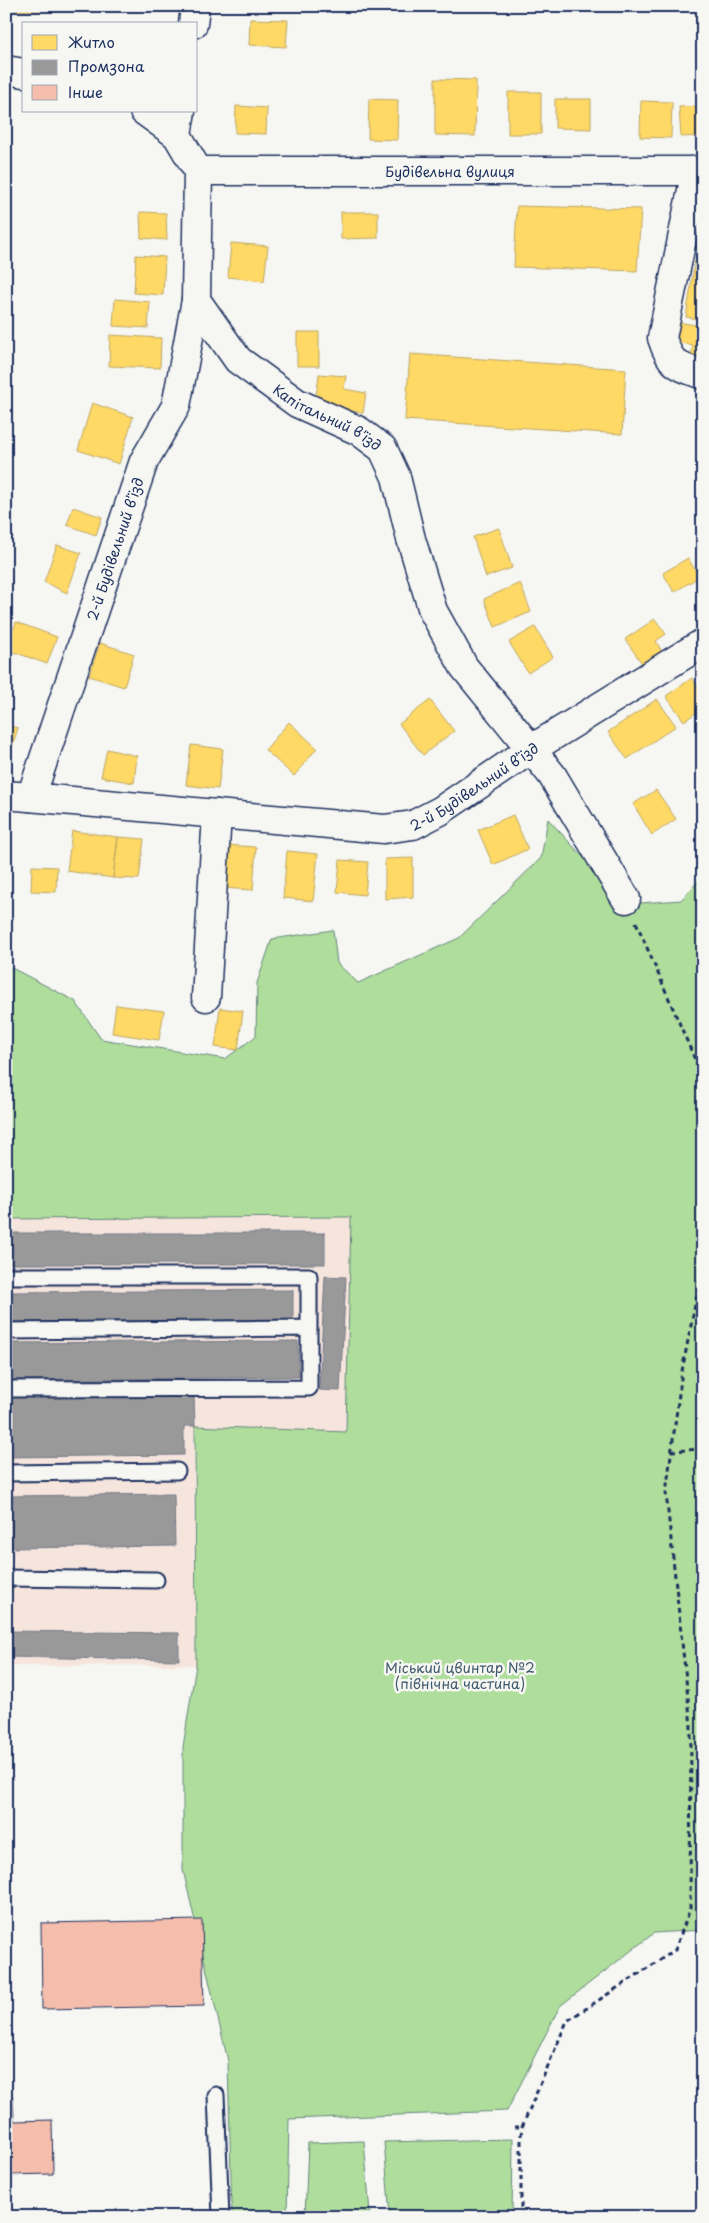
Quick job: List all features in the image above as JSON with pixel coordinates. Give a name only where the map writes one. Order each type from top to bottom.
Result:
[{"type":"street","points":[[193,22],[195,6]]},
{"type":"street","points":[[6,70],[22,73]]},
{"type":"street","points":[[147,112],[179,123],[198,171],[196,300]]},
{"type":"street","points":[[699,170],[662,338],[668,356],[678,366],[703,376]]},
{"type":"street","name":"Будівельна вулиця","points":[[198,171],[699,170]]},
{"type":"street","name":"Капітальний в'їзд","points":[[196,300],[238,360],[297,404],[359,431],[384,449],[396,478],[411,539],[433,611],[464,667],[552,775],[626,899]]},
{"type":"street","name":"2-й Будівельний в’їзд","points":[[196,300],[176,406],[144,462],[19,796],[384,829],[413,825],[440,811],[530,750],[703,643]]},
{"type":"street","points":[[206,997],[217,814]]},
{"type":"lane","points":[[6,1276],[309,1276],[309,1388],[6,1389]]},
{"type":"lane","points":[[6,1332],[309,1328]]},
{"type":"lane","points":[[6,1473],[177,1471]]},
{"type":"lane","points":[[6,1578],[156,1580]]},
{"type":"lane","points":[[216,2095],[221,2217]]},
{"type":"path","points":[[626,899],[699,1069],[703,1131]]},
{"type":"path","points":[[521,2217],[522,2127],[567,2021],[675,1950],[690,1909],[691,1726],[666,1493],[682,1371],[703,1264]]},
{"type":"path","points":[[671,1452],[703,1449]]},
{"type":"path","points":[[514,2127],[522,2127]]},
{"type":"shaded area","points":[[351,1216],[354,1432],[194,1433],[196,1665],[6,1666],[6,1219]]},
{"type":"green space","name":"Міський цвинтар №2 (північна частина)","points":[[548,819],[582,856],[641,903],[681,900],[703,876],[703,1930],[654,1933],[560,2006],[507,2111],[289,2119],[287,2217],[232,2217],[228,2061],[183,1870],[183,1747],[196,1665],[195,1426],[346,1432],[351,1217],[6,1219],[6,965],[75,1001],[101,1039],[225,1059],[256,1036],[257,983],[272,939],[333,930],[337,963],[358,983],[459,938],[541,858]]},
{"type":"green space","points":[[513,2139],[512,2217],[390,2217],[384,2142]]},
{"type":"green space","points":[[364,2141],[370,2213],[305,2217],[308,2143]]},
{"type":"building: Житло","points":[[6,6],[42,6],[41,11],[6,10]]},
{"type":"building: Житло","points":[[250,19],[288,20],[286,47],[249,45]]},
{"type":"building: Житло","points":[[435,79],[476,80],[475,136],[435,135]]},
{"type":"building: Житло","points":[[508,92],[541,92],[541,134],[508,134]]},
{"type":"building: Житло","points":[[369,99],[398,100],[397,140],[368,139]]},
{"type":"building: Житло","points":[[555,99],[591,99],[591,129],[555,128]]},
{"type":"building: Житло","points":[[641,101],[672,102],[671,138],[640,137]]},
{"type":"building: Житло","points":[[236,106],[267,108],[266,134],[235,133]]},
{"type":"building: Житло","points":[[701,106],[703,136],[681,137],[679,107]]},
{"type":"building: Житло","points":[[6,124],[12,126],[6,147]]},
{"type":"building: Житло","points":[[517,206],[641,209],[637,271],[514,267]]},
{"type":"building: Житло","points":[[140,212],[166,213],[167,240],[141,238]]},
{"type":"building: Житло","points":[[341,212],[378,212],[378,238],[341,239]]},
{"type":"building: Житло","points":[[231,243],[268,246],[264,281],[228,277]]},
{"type":"building: Житло","points":[[136,255],[165,257],[163,295],[134,293]]},
{"type":"building: Житло","points":[[695,261],[703,262],[703,320],[686,317]]},
{"type":"building: Житло","points":[[115,299],[150,302],[148,328],[113,326]]},
{"type":"building: Житло","points":[[677,322],[703,326],[703,363],[690,361],[693,345],[674,342]]},
{"type":"building: Житло","points":[[297,332],[319,332],[319,366],[297,366]]},
{"type":"building: Житло","points":[[110,335],[161,338],[160,368],[109,366]]},
{"type":"building: Житло","points":[[410,354],[626,369],[622,434],[405,420]]},
{"type":"building: Житло","points":[[319,374],[346,376],[344,389],[366,393],[363,413],[315,404]]},
{"type":"building: Житло","points":[[92,403],[133,417],[119,464],[78,450]]},
{"type":"building: Житло","points":[[73,507],[102,517],[96,535],[67,525]]},
{"type":"building: Житло","points":[[499,528],[512,568],[486,577],[473,537]]},
{"type":"building: Житло","points":[[57,545],[81,553],[67,593],[44,582]]},
{"type":"building: Житло","points":[[688,558],[699,577],[674,592],[663,573]]},
{"type":"building: Житло","points":[[520,583],[531,612],[495,627],[484,599]]},
{"type":"building: Житло","points":[[655,619],[666,634],[656,641],[662,652],[643,665],[625,639]]},
{"type":"building: Житло","points":[[16,622],[57,637],[47,664],[6,649]]},
{"type":"building: Житло","points":[[535,627],[553,657],[528,673],[509,642]]},
{"type":"building: Житло","points":[[100,643],[134,654],[124,687],[89,676]]},
{"type":"building: Житло","points":[[692,678],[703,694],[703,708],[684,721],[666,696]]},
{"type":"building: Житло","points":[[657,699],[676,726],[627,759],[608,732]]},
{"type":"building: Житло","points":[[430,700],[454,731],[423,755],[399,724]]},
{"type":"building: Житло","points":[[289,722],[317,748],[294,776],[265,750]]},
{"type":"building: Житло","points":[[6,725],[18,728],[8,760],[6,759]]},
{"type":"building: Житло","points":[[191,745],[223,749],[218,789],[186,785]]},
{"type":"building: Житло","points":[[107,749],[137,756],[134,783],[101,777]]},
{"type":"building: Житло","points":[[656,790],[676,819],[652,835],[633,804]]},
{"type":"building: Житло","points":[[513,815],[528,849],[493,865],[478,830]]},
{"type":"building: Житло","points":[[6,823],[9,823],[6,843]]},
{"type":"building: Житло","points":[[72,831],[118,837],[113,878],[67,871]]},
{"type":"building: Житло","points":[[118,837],[144,839],[139,879],[113,878]]},
{"type":"building: Житло","points":[[223,845],[256,847],[253,890],[220,888]]},
{"type":"building: Житло","points":[[287,851],[318,854],[313,901],[283,898]]},
{"type":"building: Житло","points":[[413,858],[413,897],[385,899],[385,859]]},
{"type":"building: Житло","points":[[340,860],[368,862],[365,895],[337,892]]},
{"type":"building: Житло","points":[[32,866],[57,867],[56,892],[31,891]]},
{"type":"building: Житло","points":[[116,1005],[164,1011],[159,1040],[112,1033]]},
{"type":"building: Житло","points":[[220,1008],[243,1011],[238,1050],[215,1047]]},
{"type":"building: Промзона","points":[[6,1233],[325,1233],[325,1264],[6,1264]]},
{"type":"building: Промзона","points":[[325,1276],[346,1277],[340,1391],[319,1390]]},
{"type":"building: Промзона","points":[[293,1290],[293,1320],[6,1322],[6,1292]]},
{"type":"building: Промзона","points":[[298,1341],[299,1377],[6,1380],[6,1343]]},
{"type":"building: Промзона","points":[[194,1395],[195,1426],[184,1426],[184,1455],[6,1457],[6,1397]]},
{"type":"building: Промзона","points":[[174,1494],[175,1546],[6,1548],[6,1496]]},
{"type":"building: Промзона","points":[[6,1631],[179,1633],[179,1660],[6,1657]]},
{"type":"building: Інше","points":[[202,1920],[204,2006],[42,2009],[41,1923]]},
{"type":"building: Інше","points":[[6,2097],[13,2097],[14,2121],[52,2120],[53,2174],[6,2175]]}]
